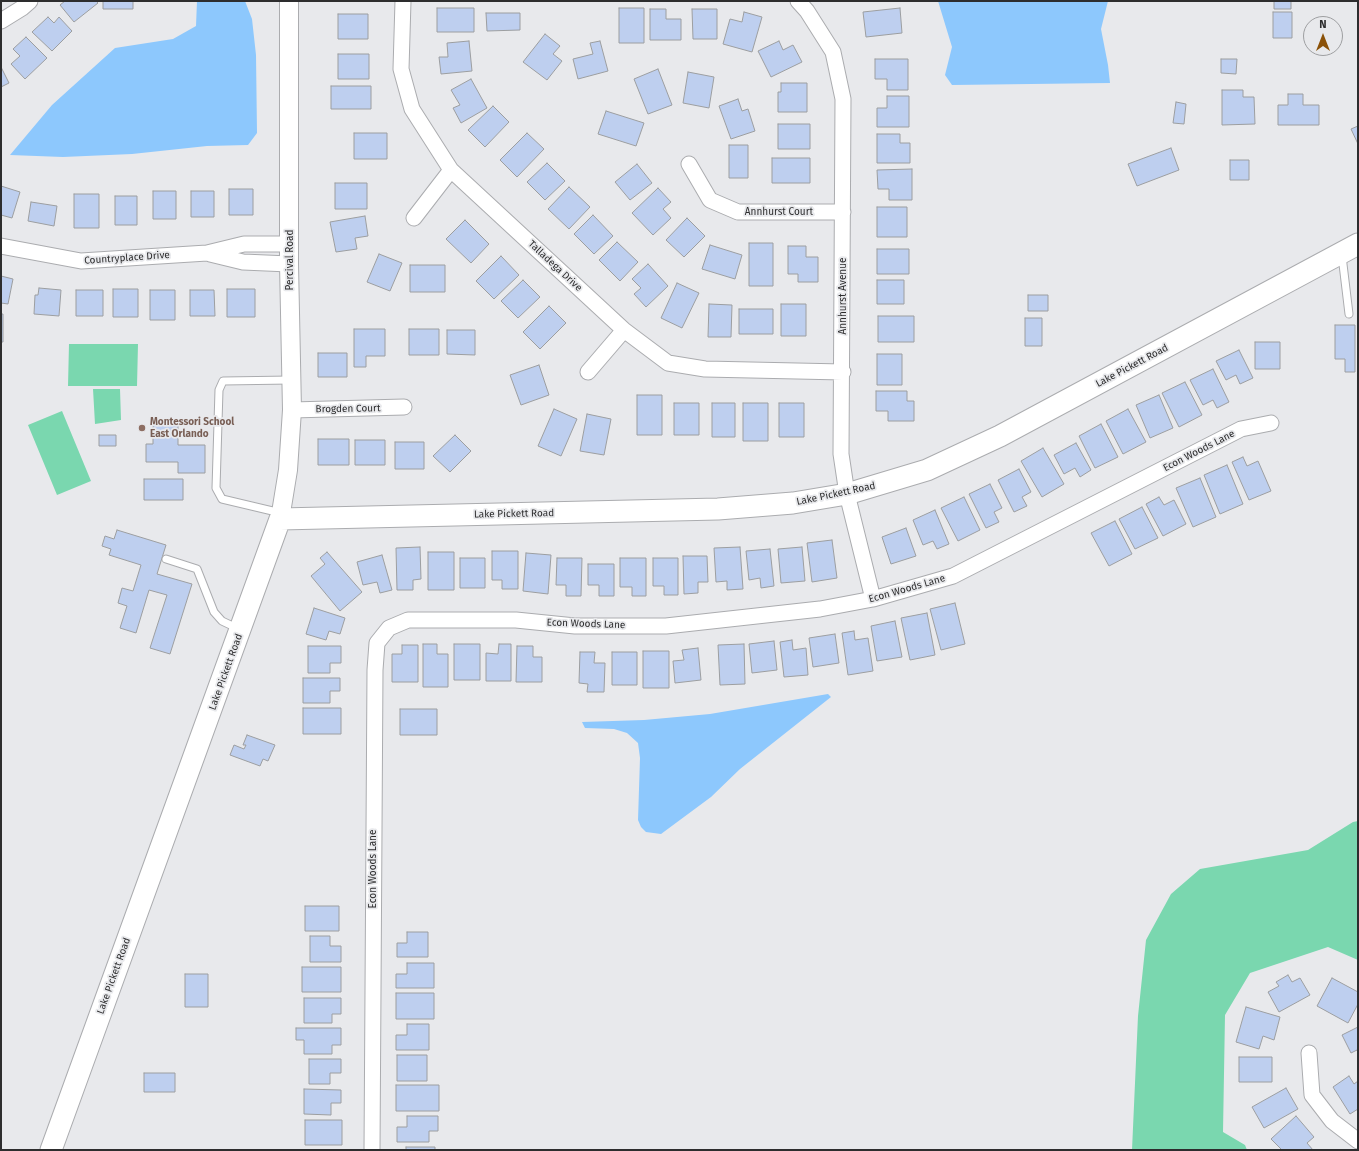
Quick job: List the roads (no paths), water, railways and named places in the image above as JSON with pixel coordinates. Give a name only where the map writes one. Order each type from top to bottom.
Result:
[{"type":"main road","name":"Lake Pickett Road","points":[[51,1150],[241,630],[281,516],[718,509],[794,503],[847,494],[927,470],[1000,436],[1350,249]]},
{"type":"street","points":[[1,21],[22,8],[30,1]]},
{"type":"street","name":"Percival Road","points":[[281,516],[288,470],[292,410],[289,264],[289,1]]},
{"type":"street","name":"Talladega Drive","points":[[403,1],[401,69],[412,109],[451,170],[624,330],[668,363],[705,369],[843,372]]},
{"type":"street","name":"Annhurst Avenue","points":[[798,1],[808,10],[833,52],[843,99],[843,372],[841,454],[847,494],[873,599]]},
{"type":"street","name":"Annhurst Court","points":[[689,164],[710,200],[738,212],[843,212]]},
{"type":"street","points":[[414,218],[451,170]]},
{"type":"street","name":"Countryplace Drive","points":[[1,246],[81,261],[207,253],[244,244],[289,244]]},
{"type":"street","name":"Countryplace Drive","points":[[207,253],[243,262],[289,264]]},
{"type":"street","points":[[588,372],[624,330]]},
{"type":"street","name":"Brogden Court","points":[[292,410],[404,407]]},
{"type":"street","name":"Econ Woods Lane","points":[[372,1150],[375,670],[377,643],[389,628],[408,620],[516,620],[575,626],[666,626],[820,609],[873,599],[953,576],[1241,429],[1271,423]]},
{"type":"street","points":[[1309,1053],[1312,1095],[1332,1121],[1358,1141]]},
{"type":"lane","points":[[1349,314],[1350,249]]},
{"type":"lane","points":[[281,516],[222,499],[216,488],[219,390],[224,381],[292,380]]},
{"type":"lane","points":[[166,560],[197,569],[214,612],[222,621],[241,630]]},
{"type":"water","points":[[197,1],[245,1],[252,19],[256,55],[257,133],[248,145],[207,146],[132,154],[63,157],[10,155],[52,105],[115,48],[173,39],[196,26]]},
{"type":"water","points":[[938,1],[1108,1],[1101,29],[1110,83],[952,85],[945,75],[952,47]]},
{"type":"water","points":[[828,694],[831,697],[740,769],[711,797],[661,834],[646,832],[641,827],[638,820],[640,758],[638,743],[627,733],[614,729],[585,728],[582,722],[644,720],[710,714]]},
{"type":"place","name":"Montessori School East Orlando","points":[[142,428]]}]
